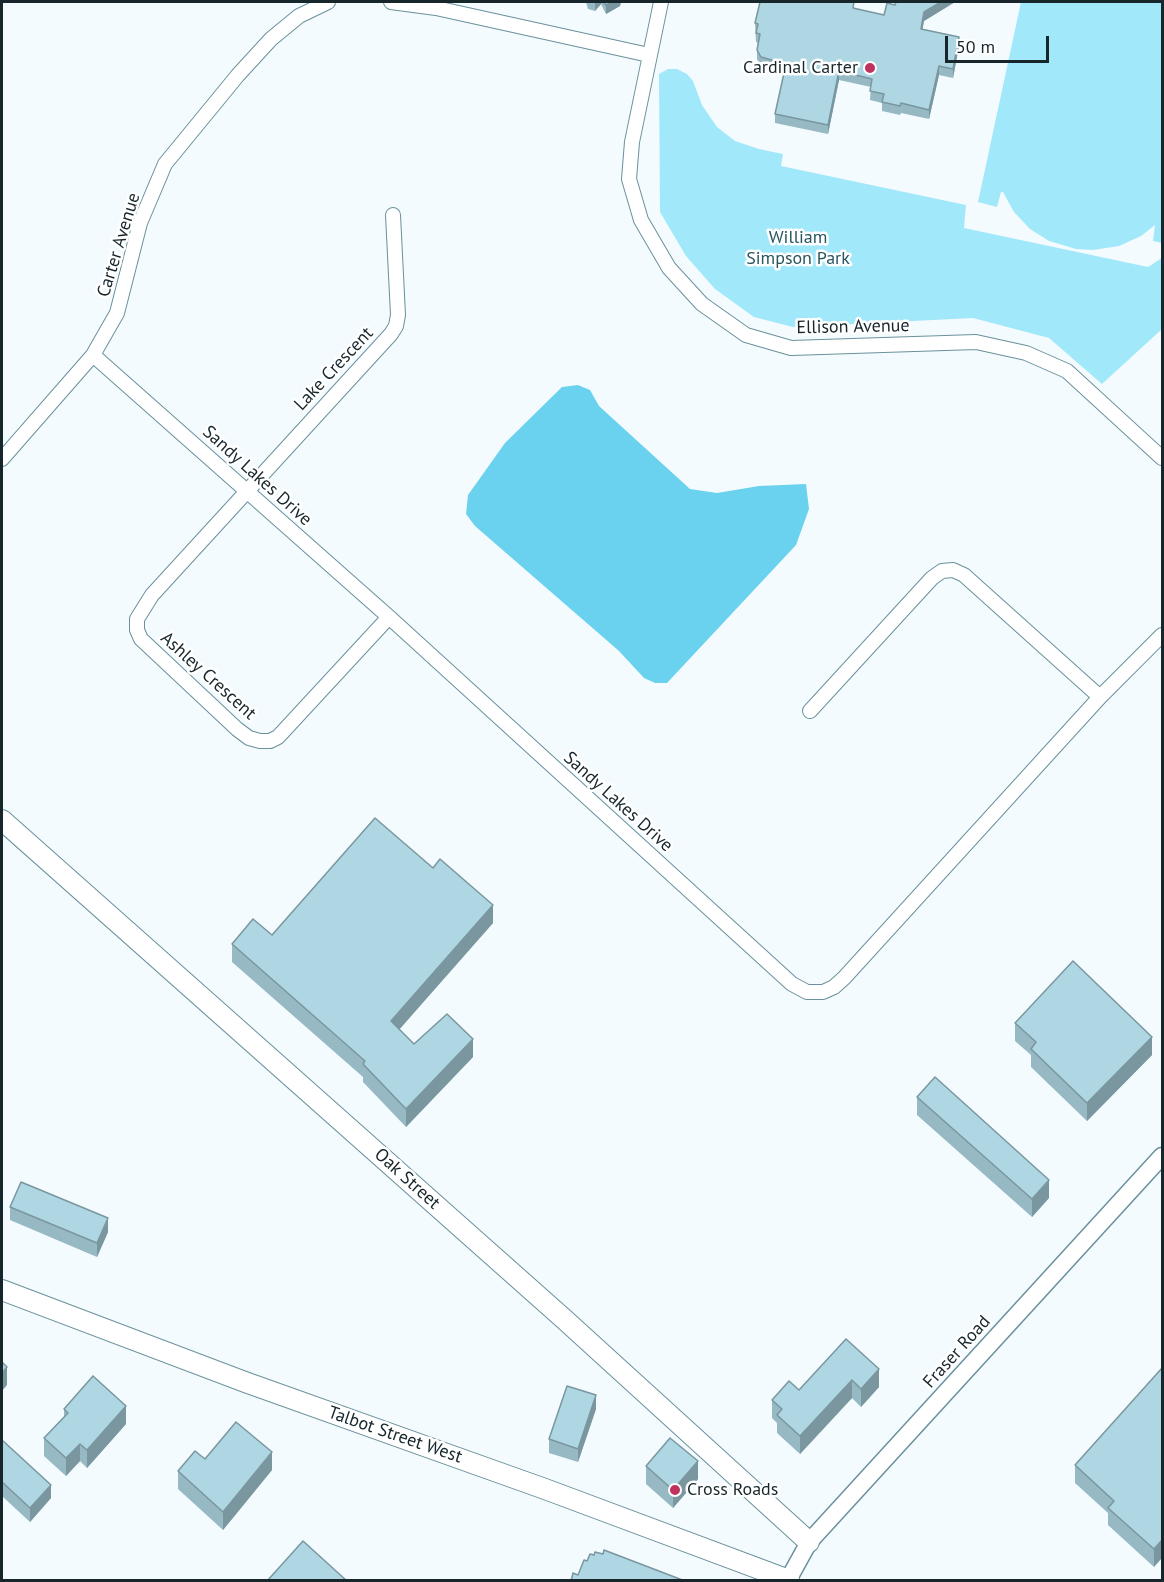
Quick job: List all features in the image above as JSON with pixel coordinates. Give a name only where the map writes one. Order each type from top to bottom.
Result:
[{"type":"main road","name":"Oak Street","points":[[2,820],[555,1311],[809,1542]]},
{"type":"main road","name":"Talbot Street West","points":[[2,1290],[245,1382],[574,1500],[788,1580]]},
{"type":"street","name":"Carter Avenue","points":[[2,459],[93,355],[117,313],[140,224],[165,164],[238,75],[271,39],[299,16],[328,2]]},
{"type":"street","points":[[391,2],[437,5],[648,55]]},
{"type":"street","name":"Ellison Avenue","points":[[661,2],[648,55],[632,142],[629,179],[641,220],[669,268],[702,304],[746,335],[791,348],[976,342],[1026,353],[1066,371],[1162,458]]},
{"type":"street","name":"Lake Crescent","points":[[247,491],[385,342],[396,326],[398,304],[393,216]]},
{"type":"street","name":"Sandy Lakes Drive","points":[[93,355],[389,617],[792,984],[807,992],[823,992],[834,987],[844,978],[1100,697],[1162,635]]},
{"type":"street","name":"Ashley Crescent","points":[[247,491],[152,595],[137,619],[137,630],[141,639],[237,729],[249,738],[260,741],[270,741],[278,737],[389,617]]},
{"type":"street","points":[[810,711],[927,583],[942,571],[953,570],[964,575],[1100,697]]},
{"type":"street","name":"Fraser Road","points":[[788,1580],[809,1542],[1162,1156]]},
{"type":"green space","points":[[1021,2],[1162,2],[1162,243],[1153,241],[1155,225],[1141,236],[1119,246],[1093,250],[1076,249],[1049,241],[1030,229],[1014,212],[1003,192],[1001,192],[997,207],[978,202]]},
{"type":"green space","name":"William Simpson Park","points":[[668,69],[677,69],[687,74],[693,81],[702,105],[717,127],[735,141],[783,154],[781,166],[966,205],[964,228],[1148,267],[1162,258],[1162,329],[1102,384],[1049,338],[973,318],[793,327],[754,317],[715,289],[686,256],[660,212],[659,74]]},
{"type":"shaded area","points":[[578,385],[590,390],[599,406],[690,489],[717,493],[759,486],[806,484],[809,509],[796,545],[667,683],[655,683],[644,678],[619,651],[475,526],[466,514],[468,495],[505,443],[562,387]]},
{"type":"building","name":"Cardinal Carter","points":[[760,2],[854,2],[853,8],[884,15],[887,3],[895,5],[896,2],[941,2],[924,12],[921,29],[959,37],[953,69],[939,66],[929,110],[901,103],[900,106],[882,102],[884,94],[870,91],[872,79],[839,71],[828,125],[775,114],[786,64],[761,57],[757,50],[760,34],[756,33],[758,24],[755,23]]},
{"type":"building","points":[[375,818],[433,868],[440,859],[493,905],[391,1021],[414,1044],[447,1014],[473,1039],[406,1109],[363,1064],[365,1061],[232,944],[253,919],[272,935]]},
{"type":"building","points":[[1073,961],[1152,1037],[1087,1103],[1031,1049],[1036,1042],[1015,1023]]},
{"type":"building","points":[[935,1077],[1049,1180],[1032,1199],[917,1097]]},
{"type":"building","points":[[21,1182],[108,1218],[97,1243],[10,1207]]},
{"type":"building","points":[[846,1339],[879,1369],[861,1389],[852,1380],[800,1436],[777,1415],[782,1409],[772,1400],[789,1381],[799,1390]]},
{"type":"building","points":[[2,1362],[7,1367],[2,1373]]},
{"type":"building","points":[[1162,1368],[1162,1540],[1154,1549],[1108,1508],[1114,1501],[1075,1465]]},
{"type":"building","points":[[93,1376],[126,1406],[87,1450],[80,1444],[66,1458],[44,1438],[68,1413],[64,1409]]},
{"type":"building","points":[[567,1386],[596,1395],[578,1449],[549,1439]]},
{"type":"building","points":[[236,1422],[272,1452],[223,1512],[178,1471],[195,1451],[205,1459]]},
{"type":"building","points":[[670,1438],[698,1461],[673,1490],[646,1466]]},
{"type":"building","points":[[2,1440],[51,1485],[30,1508],[2,1482]]},
{"type":"building","points":[[303,1541],[347,1581],[267,1581]]},
{"type":"building","points":[[604,1550],[685,1581],[571,1581],[573,1573],[578,1575],[584,1560],[587,1561],[590,1554],[594,1555],[595,1552],[603,1554]]},
{"type":"place","name":"Cardinal Carter","points":[[870,68]]},
{"type":"place","name":"Cross Roads","points":[[675,1490]]}]
